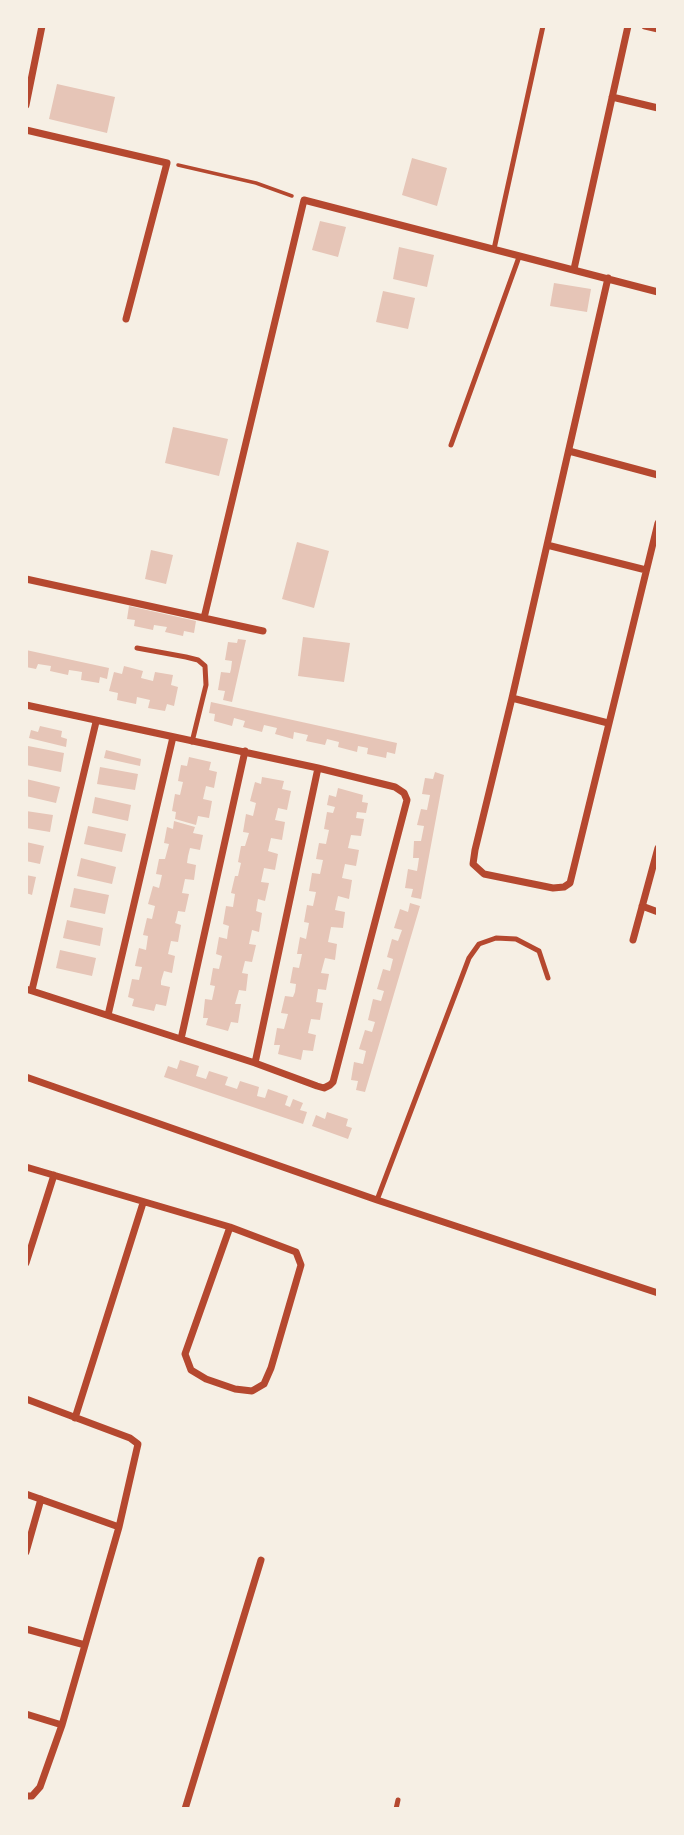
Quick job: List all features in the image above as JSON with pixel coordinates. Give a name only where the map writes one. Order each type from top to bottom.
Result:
[{"type":"street","points":[[26,105],[42,26]]},
{"type":"street","points":[[574,269],[628,26]]},
{"type":"street","points":[[645,26],[658,29]]},
{"type":"street","points":[[612,97],[658,108]]},
{"type":"street","points":[[26,131],[167,163],[126,319]]},
{"type":"street","points":[[204,618],[304,200],[658,292]]},
{"type":"street","points":[[608,278],[475,850],[473,864],[484,874],[554,888],[570,883],[658,523]]},
{"type":"street","points":[[569,451],[658,475]]},
{"type":"street","points":[[547,545],[646,570]]},
{"type":"street","points":[[26,579],[263,631]]},
{"type":"street","points":[[512,698],[608,723]]},
{"type":"street","points":[[26,705],[96,722],[245,751],[395,787],[404,793],[407,800],[406,811],[333,1082],[324,1088],[29,989],[96,722]]},
{"type":"street","points":[[108,1015],[173,737]]},
{"type":"street","points":[[181,1039],[245,751]]},
{"type":"street","points":[[255,1063],[318,768]]},
{"type":"street","points":[[633,940],[658,848]]},
{"type":"street","points":[[642,906],[658,912]]},
{"type":"street","points":[[26,1077],[377,1200],[658,1293]]},
{"type":"street","points":[[26,1167],[230,1227],[296,1252],[301,1265],[271,1368],[264,1384],[252,1391],[235,1389],[206,1379],[191,1370],[185,1354],[230,1227]]},
{"type":"street","points":[[26,1263],[54,1175]]},
{"type":"street","points":[[75,1418],[143,1203]]},
{"type":"street","points":[[26,1399],[130,1438],[138,1444],[119,1527],[62,1725],[40,1787],[32,1796],[26,1796]]},
{"type":"street","points":[[26,1494],[119,1527]]},
{"type":"street","points":[[26,1552],[41,1499]]},
{"type":"street","points":[[185,1809],[261,1560]]},
{"type":"street","points":[[26,1629],[85,1645]]},
{"type":"street","points":[[26,1714],[62,1725]]},
{"type":"lane","points":[[494,249],[543,26]]},
{"type":"lane","points":[[451,445],[519,257]]},
{"type":"lane","points":[[137,648],[198,660],[205,666],[206,685],[192,742]]},
{"type":"lane","points":[[377,1200],[469,958],[479,944],[496,938],[516,939],[539,951],[548,978]]},
{"type":"lane","points":[[396,1809],[398,1800]]},
{"type":"path","points":[[167,163],[256,183],[304,200]]},
{"type":"building","points":[[57,84],[115,97],[107,133],[49,119]]},
{"type":"building","points":[[412,158],[447,168],[437,206],[402,195]]},
{"type":"building","points":[[320,221],[346,227],[338,257],[312,250]]},
{"type":"building","points":[[399,247],[434,255],[427,287],[393,279]]},
{"type":"building","points":[[554,283],[591,289],[587,312],[550,306]]},
{"type":"building","points":[[383,291],[415,298],[408,329],[376,322]]},
{"type":"building","points":[[173,427],[228,439],[219,476],[165,463]]},
{"type":"building","points":[[297,542],[329,551],[314,608],[282,599]]},
{"type":"building","points":[[151,550],[173,555],[166,584],[145,579]]},
{"type":"building","points":[[129,606],[196,621],[194,633],[184,631],[183,636],[165,632],[167,627],[154,625],[153,630],[134,626],[135,620],[127,619]]},
{"type":"building","points":[[303,637],[350,643],[344,682],[298,676]]},
{"type":"building","points":[[238,639],[246,640],[232,702],[223,700],[225,691],[218,690],[221,672],[230,673],[231,669],[232,661],[225,660],[228,642],[237,643]]},
{"type":"building","points":[[26,650],[109,668],[107,679],[100,677],[99,683],[81,680],[82,672],[69,670],[68,675],[50,671],[51,666],[38,664],[36,669],[26,667]]},
{"type":"building","points":[[124,666],[143,671],[141,678],[153,681],[155,672],[173,675],[171,685],[178,687],[174,706],[167,704],[165,711],[148,708],[150,700],[137,697],[136,704],[117,700],[118,693],[109,691],[114,672],[122,674]]},
{"type":"building","points":[[211,702],[397,743],[395,754],[387,752],[386,758],[367,754],[368,748],[358,746],[357,752],[338,747],[339,742],[327,739],[325,745],[306,741],[308,735],[294,732],[293,739],[275,734],[277,728],[264,725],[262,732],[243,727],[245,721],[234,718],[232,726],[214,721],[215,714],[209,713]]},
{"type":"building","points":[[40,726],[62,731],[61,737],[67,739],[66,747],[29,738],[31,730],[38,732]]},
{"type":"building","points":[[28,746],[64,753],[61,772],[26,765]]},
{"type":"building","points":[[106,750],[141,759],[140,766],[104,758]]},
{"type":"building","points":[[189,757],[211,762],[209,770],[217,772],[214,788],[206,786],[203,799],[212,801],[209,818],[198,816],[196,825],[175,819],[176,812],[172,811],[175,794],[180,795],[183,782],[178,781],[181,765],[187,766]]},
{"type":"building","points":[[100,767],[138,774],[135,790],[97,784]]},
{"type":"building","points":[[435,772],[444,775],[421,899],[411,897],[413,889],[405,888],[408,869],[417,871],[419,858],[413,858],[414,841],[421,841],[424,826],[417,825],[421,809],[427,810],[430,795],[422,794],[425,778],[433,779]]},
{"type":"building","points":[[262,777],[284,781],[282,789],[291,791],[287,810],[278,808],[275,820],[285,822],[282,840],[271,838],[268,851],[278,854],[275,870],[264,868],[261,882],[269,883],[265,901],[258,899],[256,911],[262,913],[259,932],[252,930],[249,944],[256,945],[252,962],[245,961],[242,973],[248,974],[246,991],[239,990],[235,1004],[241,1004],[238,1023],[231,1022],[228,1031],[206,1025],[208,1018],[203,1018],[205,999],[212,1000],[215,986],[210,985],[213,968],[219,969],[222,956],[216,954],[219,937],[227,939],[229,926],[223,924],[226,906],[233,907],[235,894],[231,893],[241,863],[238,862],[241,846],[245,846],[249,833],[243,832],[246,814],[253,816],[256,803],[250,801],[255,782],[261,784]]},
{"type":"building","points":[[26,779],[60,787],[56,803],[26,796]]},
{"type":"building","points":[[338,788],[363,795],[362,802],[368,803],[366,813],[357,812],[356,818],[364,819],[361,836],[351,835],[348,848],[359,850],[356,866],[345,864],[342,878],[352,880],[349,899],[338,896],[335,910],[345,912],[343,928],[331,927],[328,942],[337,944],[335,960],[325,958],[321,973],[329,974],[326,990],[318,989],[316,1002],[323,1003],[320,1020],[311,1019],[309,1028],[308,1033],[316,1035],[313,1051],[303,1050],[301,1060],[278,1054],[280,1045],[274,1045],[277,1028],[284,1029],[288,1014],[281,1013],[285,996],[293,997],[295,992],[296,984],[290,983],[293,967],[299,968],[302,954],[297,954],[300,937],[306,939],[309,923],[304,922],[307,905],[313,906],[316,892],[309,891],[312,873],[320,874],[323,860],[316,859],[319,843],[326,844],[329,830],[324,829],[327,812],[333,813],[335,807],[327,805],[329,795],[336,797]]},
{"type":"building","points":[[95,797],[131,805],[128,821],[92,813]]},
{"type":"building","points":[[26,811],[53,815],[50,832],[26,828]]},
{"type":"building","points":[[174,821],[195,827],[193,833],[203,835],[200,850],[190,848],[188,856],[187,863],[196,865],[194,880],[185,879],[182,893],[189,894],[185,912],[178,911],[175,923],[181,925],[178,942],[171,941],[168,954],[175,956],[172,973],[164,971],[161,981],[161,985],[170,987],[166,1006],[156,1004],[154,1011],[132,1006],[134,999],[128,997],[132,979],[139,980],[142,967],[135,966],[139,948],[146,950],[148,936],[143,935],[147,918],[152,919],[155,906],[148,904],[153,886],[159,888],[162,875],[156,874],[159,859],[165,859],[169,844],[164,843],[167,827],[173,829]]},
{"type":"building","points":[[88,826],[126,834],[122,852],[84,844]]},
{"type":"building","points":[[26,842],[44,846],[40,864],[26,861]]},
{"type":"building","points":[[81,858],[116,867],[112,884],[77,876]]},
{"type":"building","points":[[26,875],[36,877],[32,895],[26,893]]},
{"type":"building","points":[[74,888],[109,895],[105,914],[70,907]]},
{"type":"building","points":[[410,903],[420,906],[365,1092],[356,1090],[358,1081],[351,1080],[354,1062],[363,1064],[366,1051],[359,1049],[365,1030],[372,1032],[375,1022],[368,1020],[373,999],[381,1001],[384,991],[377,989],[383,969],[390,971],[393,959],[387,957],[392,939],[398,941],[402,930],[394,928],[400,909],[408,912]]},
{"type":"building","points":[[67,920],[103,928],[100,946],[63,938]]},
{"type":"building","points":[[60,950],[96,958],[92,976],[56,968]]},
{"type":"building","points":[[180,1060],[199,1066],[196,1076],[206,1079],[209,1071],[228,1077],[225,1085],[237,1089],[240,1081],[259,1087],[257,1096],[265,1098],[268,1089],[288,1096],[285,1105],[290,1107],[293,1099],[303,1103],[300,1110],[307,1112],[303,1124],[164,1077],[168,1066],[177,1069]]},
{"type":"building","points":[[327,1112],[348,1119],[346,1126],[352,1128],[348,1139],[312,1126],[316,1115],[325,1119]]}]
